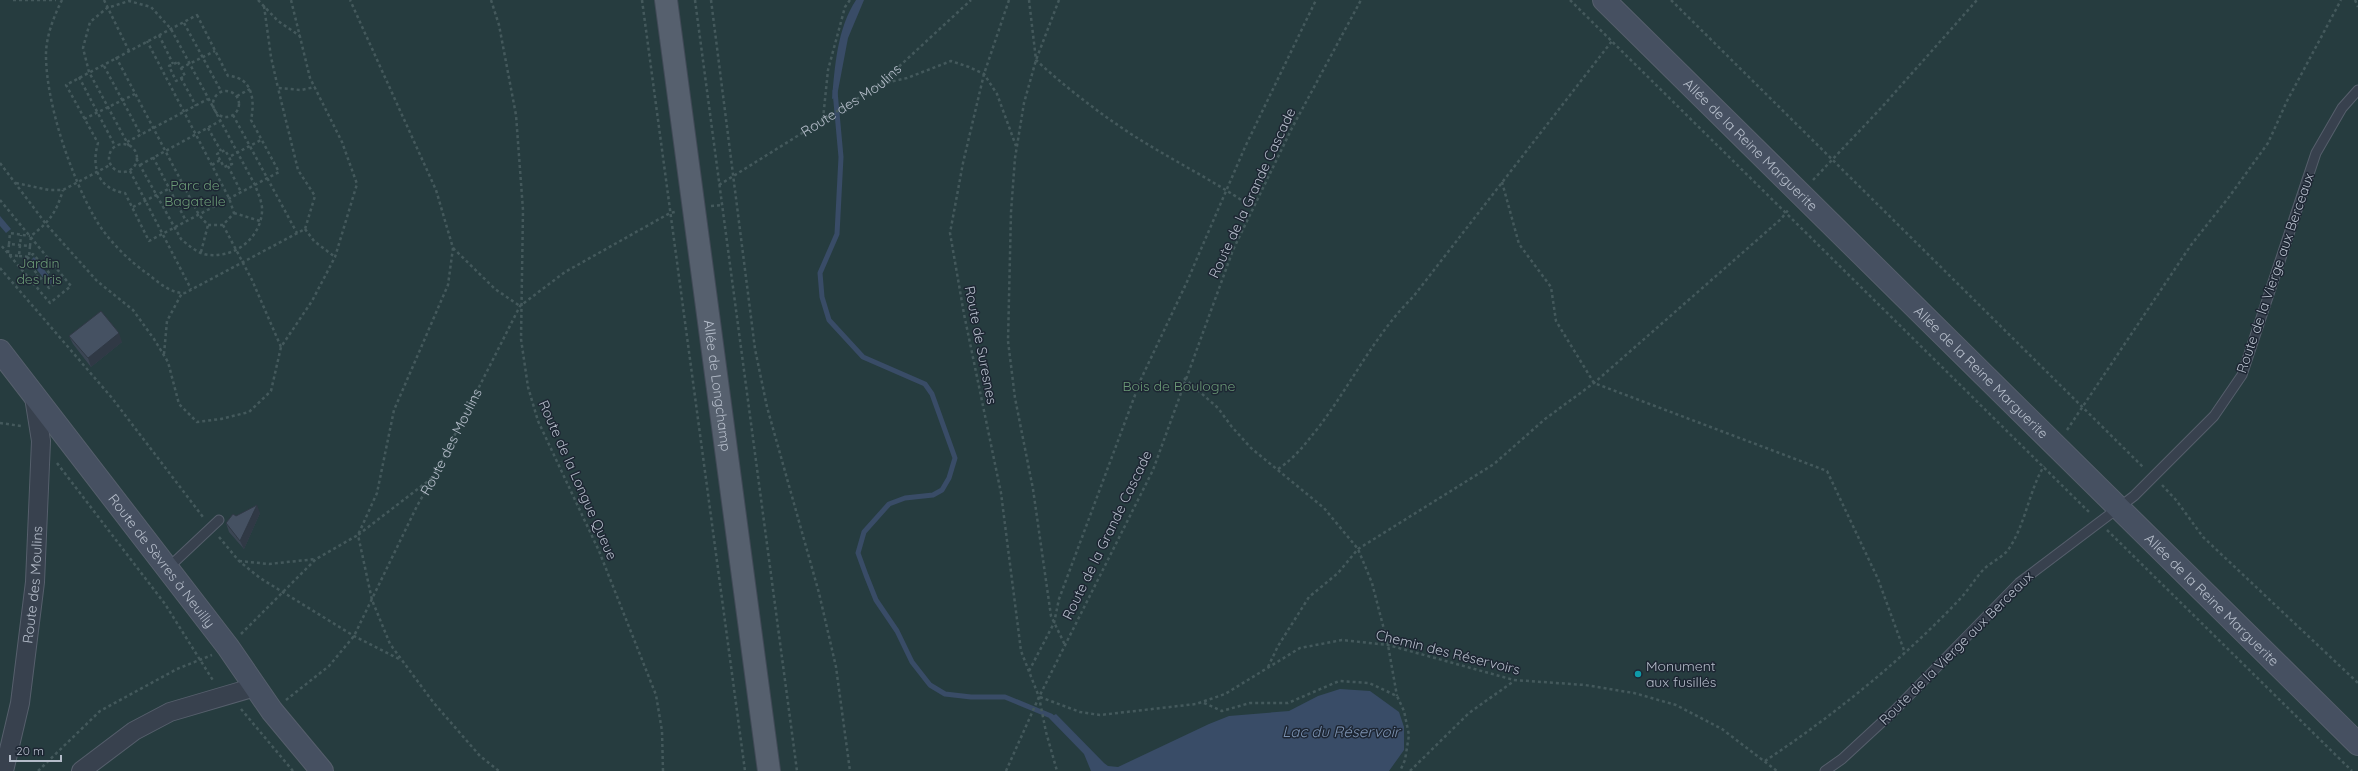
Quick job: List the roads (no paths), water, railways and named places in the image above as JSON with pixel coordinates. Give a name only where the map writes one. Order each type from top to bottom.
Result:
[{"type":"main road","name":"Allée de Longchamp","points":[[666,0],[770,771]]},
{"type":"main road","name":"Allée de la Reine Marguerite","points":[[1604,0],[2358,744]]},
{"type":"main road","name":"Route de Sèvres à Neuilly","points":[[0,351],[228,647],[272,711],[322,771]]},
{"type":"street","name":"Route des Moulins","points":[[4,771],[20,703],[35,582],[41,441],[34,397]]},
{"type":"street","points":[[81,771],[134,732],[170,712],[255,687]]},
{"type":"lane","name":"Route de la Vierge aux Berceaux","points":[[1826,771],[1842,759],[1894,711],[2019,583],[2117,507],[2134,496],[2214,416],[2242,375],[2316,154],[2342,108],[2358,90]]},
{"type":"lane","points":[[168,568],[219,520]]},
{"type":"water","points":[[856,0],[864,0],[848,38],[837,96],[832,99],[836,61],[841,35]]},
{"type":"water","points":[[0,216],[11,229],[6,233],[0,226]]},
{"type":"water","points":[[34,257],[54,282],[49,285],[30,261]]},
{"type":"water","name":"Lac du Réservoir","points":[[1340,689],[1370,691],[1399,712],[1404,727],[1404,750],[1389,771],[1091,771],[1084,754],[1049,718],[1056,714],[1104,763],[1108,766],[1118,767],[1229,716],[1289,711],[1318,696]]},
{"type":"waterway","points":[[835,91],[841,157],[837,234],[820,273],[822,297],[829,320],[863,357],[925,384],[932,394],[955,458],[949,478],[942,490],[933,495],[905,498],[889,504],[864,532],[858,553],[876,600],[897,631],[912,662],[930,685],[945,694],[971,697],[1005,697],[1051,716],[1056,721]]},
{"type":"place","name":"Monument aux fusillés","points":[[1638,674]]},
{"type":"park label","name":"Parc de Bagatelle","points":[[195,194]]},
{"type":"park label","name":"Jardin des Iris","points":[[39,272]]},
{"type":"park label","name":"Bois de Boulogne","points":[[1179,386]]}]
